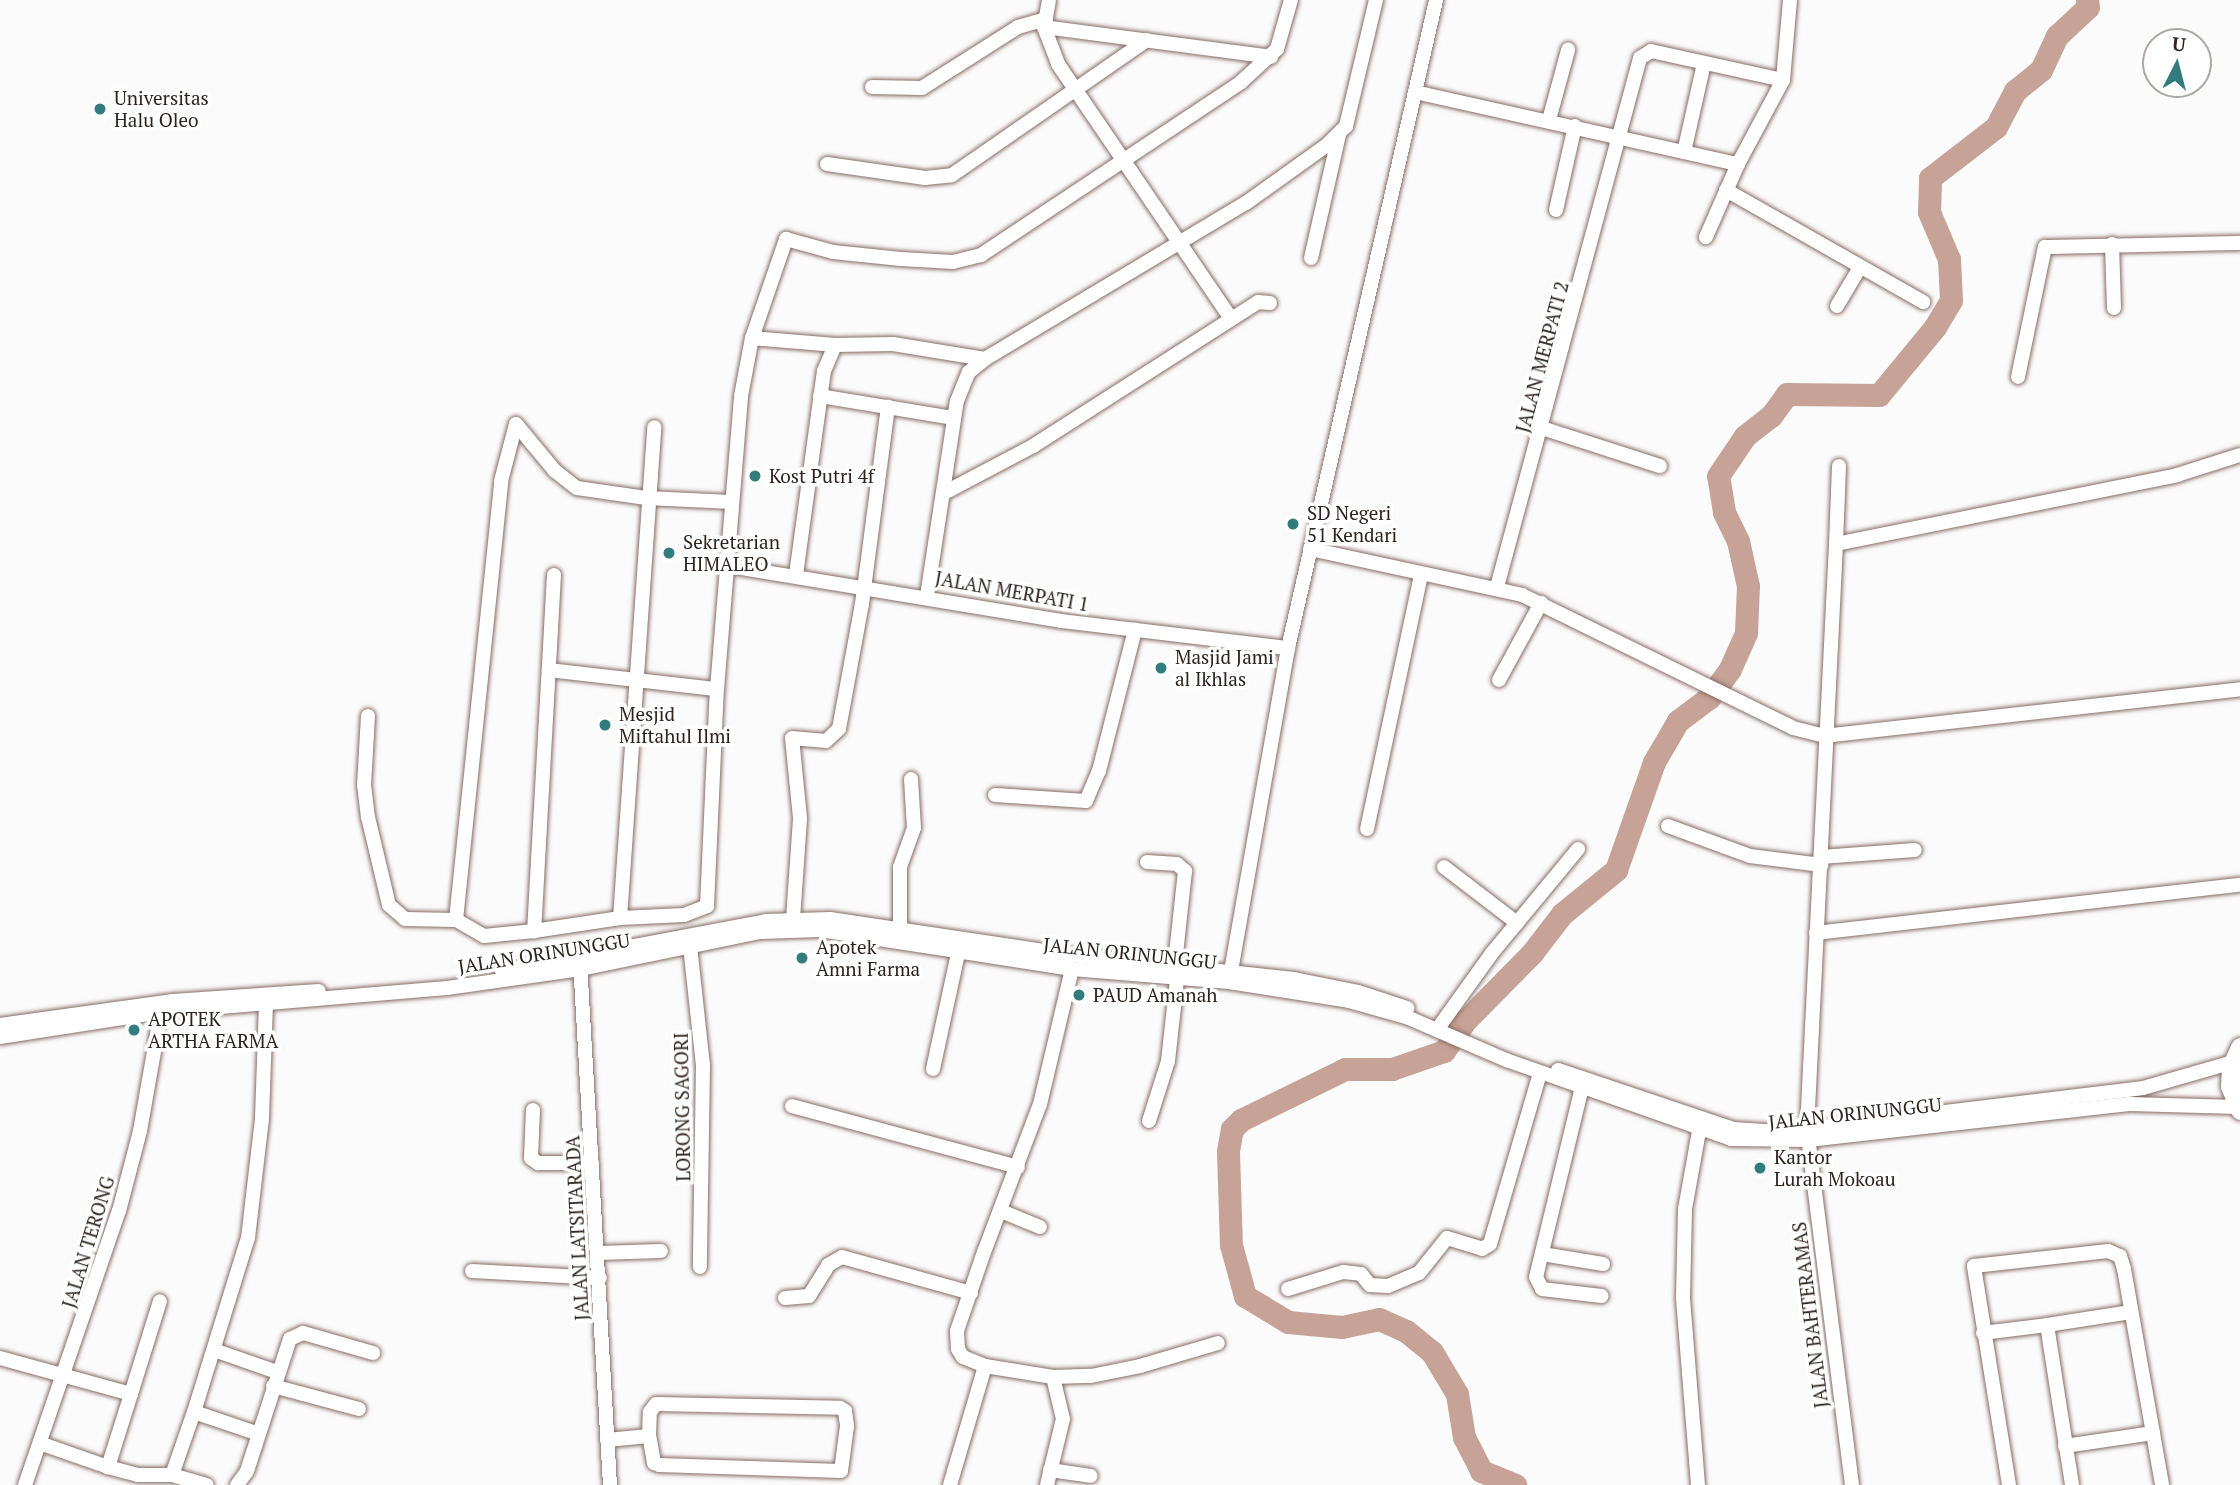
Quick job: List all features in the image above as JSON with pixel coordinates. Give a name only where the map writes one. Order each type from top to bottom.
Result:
[{"type":"highway","points":[[2236,1055],[2230,1086],[2239,1109]]},
{"type":"street","points":[[1049,0],[1045,23],[1052,52],[1073,90],[1179,239],[1231,319]]},
{"type":"street","points":[[710,936],[703,910],[708,899],[717,689],[741,396],[752,338],[786,239],[833,252],[969,260],[1241,82],[1271,57],[1283,35],[1291,0]]},
{"type":"street","points":[[1311,258],[1339,134],[1355,102],[1376,0]]},
{"type":"street","points":[[1230,976],[1288,648],[1436,0]]},
{"type":"street","points":[[1706,237],[1738,164],[1783,80],[1788,59],[1790,0]]},
{"type":"street","points":[[872,88],[922,88],[1018,27],[1045,23],[1271,57]]},
{"type":"street","points":[[827,164],[944,178],[1147,40]]},
{"type":"street","points":[[1549,120],[1569,50]]},
{"type":"street","name":"JALAN MERPATI 2","points":[[1497,587],[1644,53],[1651,51],[1704,64]]},
{"type":"street","points":[[1684,152],[1704,64],[1783,80]]},
{"type":"street","points":[[1415,93],[1549,120],[1738,164]]},
{"type":"street","points":[[1556,210],[1575,126]]},
{"type":"street","points":[[927,596],[953,418],[963,383],[985,359],[1179,239],[1245,203],[1339,134]]},
{"type":"street","points":[[1726,190],[1859,269],[1923,302]]},
{"type":"street","points":[[2018,377],[2042,251],[2050,244],[2240,243]]},
{"type":"street","points":[[2112,244],[2114,308]]},
{"type":"street","points":[[1837,306],[1859,269]]},
{"type":"street","points":[[944,493],[1033,446],[1258,302],[1270,303]]},
{"type":"street","points":[[752,338],[835,345],[893,344],[985,359]]},
{"type":"street","points":[[796,575],[820,396],[835,345]]},
{"type":"street","points":[[820,396],[953,418]]},
{"type":"street","points":[[793,919],[800,818],[792,738],[826,741],[836,736],[865,585],[888,407]]},
{"type":"street","points":[[456,920],[501,481],[516,424],[555,471],[577,488],[646,498],[733,502]]},
{"type":"street","points":[[620,918],[633,679],[654,427]]},
{"type":"street","points":[[1542,428],[1660,466]]},
{"type":"street","points":[[1836,544],[2178,475],[2240,455]]},
{"type":"street","name":"JALAN BAHTERAMAS","points":[[1839,466],[1807,1134],[1852,1485]]},
{"type":"street","points":[[1310,549],[1421,574],[1497,587],[1541,604],[1793,728],[1824,736],[2240,689]]},
{"type":"street","name":"JALAN MERPATI 1","points":[[729,566],[865,585],[1008,612],[1288,648]]},
{"type":"street","points":[[1367,829],[1421,574]]},
{"type":"street","points":[[534,931],[554,575]]},
{"type":"street","points":[[1499,680],[1541,604]]},
{"type":"street","points":[[995,795],[1086,801],[1099,771],[1135,630]]},
{"type":"street","points":[[549,670],[717,689]]},
{"type":"street","points":[[368,716],[365,795],[389,905],[405,919],[456,920],[484,936],[620,918],[684,915],[703,910]]},
{"type":"street","points":[[900,935],[900,867],[914,828],[911,779]]},
{"type":"street","points":[[1668,826],[1750,856],[1821,861],[1915,850]]},
{"type":"street","points":[[1446,1029],[1517,923],[1578,849]]},
{"type":"street","points":[[1147,862],[1177,864],[1185,871],[1175,963]]},
{"type":"street","points":[[1444,867],[1517,923]]},
{"type":"street","points":[[1816,933],[2240,884]]},
{"type":"street","name":"JALAN ORINUNGGU","points":[[580,963],[793,919],[900,935],[1072,955],[1175,963],[1349,1001],[1446,1029],[1540,1073],[1699,1131],[1757,1142],[2143,1088],[2236,1055]]},
{"type":"street","name":"JALAN ORINUNGGU","points":[[0,1026],[162,1007],[398,989],[690,946],[710,936],[792,929],[900,935],[959,949],[1072,969],[1177,979],[1230,976]]},
{"type":"street","name":"LORONG SAGORI","points":[[690,946],[703,1065],[700,1267]]},
{"type":"street","points":[[933,1069],[959,949]]},
{"type":"street","name":"JALAN LATSITARADA","points":[[580,963],[610,1485]]},
{"type":"street","points":[[1072,969],[1040,1104],[957,1331],[958,1349],[962,1357],[985,1366],[1053,1377],[1091,1376],[1140,1366],[1218,1343]]},
{"type":"street","points":[[1149,1121],[1168,1061],[1177,979]]},
{"type":"street","name":"JALAN ORINUNGGU","points":[[0,1037],[162,1007],[266,1006],[382,990]]},
{"type":"street","points":[[172,1475],[248,1238],[262,1118],[266,1006]]},
{"type":"street","name":"JALAN TERONG","points":[[25,1485],[42,1444],[119,1211],[162,1007]]},
{"type":"street","name":"JALAN ORINUNGGU","points":[[1475,1044],[1733,1129],[1807,1134],[2129,1104],[2239,1109]]},
{"type":"street","points":[[1288,1289],[1342,1272],[1356,1272],[1370,1284],[1388,1286],[1419,1273],[1447,1238],[1482,1249],[1490,1244],[1540,1073]]},
{"type":"street","points":[[1582,1087],[1536,1277],[1542,1289],[1602,1296]]},
{"type":"street","points":[[792,1106],[1018,1167]]},
{"type":"street","points":[[533,1110],[531,1158],[538,1163],[592,1163]]},
{"type":"street","points":[[1698,1485],[1683,1297],[1685,1209],[1699,1131]]},
{"type":"street","points":[[1001,1211],[1041,1227]]},
{"type":"street","points":[[598,1252],[661,1251]]},
{"type":"street","points":[[2009,1485],[1974,1266],[2114,1252],[2120,1256],[2124,1269],[2162,1485]]},
{"type":"street","points":[[1542,1254],[1603,1264]]},
{"type":"street","points":[[785,1298],[809,1296],[828,1265],[842,1257],[971,1293]]},
{"type":"street","points":[[472,1271],[600,1278]]},
{"type":"street","points":[[108,1467],[160,1301]]},
{"type":"street","points":[[1983,1333],[2131,1312]]},
{"type":"street","points":[[2047,1325],[2072,1485]]},
{"type":"street","points":[[237,1485],[247,1472],[256,1433],[275,1379],[295,1334],[373,1353]]},
{"type":"street","points":[[214,1350],[275,1379],[359,1409]]},
{"type":"street","points":[[0,1359],[66,1374],[131,1394]]},
{"type":"street","points":[[950,1485],[985,1366]]},
{"type":"street","points":[[1053,1377],[1063,1419],[1048,1478],[1091,1476]]},
{"type":"street","points":[[656,1404],[840,1408],[846,1419],[841,1471],[659,1465],[654,1463],[649,1436],[650,1412],[656,1404]]},
{"type":"street","points":[[194,1412],[256,1433]]},
{"type":"street","points":[[2065,1446],[2153,1433]]},
{"type":"street","points":[[607,1440],[649,1436]]},
{"type":"street","points":[[42,1444],[138,1475],[172,1475],[207,1485]]},
{"type":"waterway","points":[[1228,1151],[1232,1129],[1241,1120],[1345,1069],[1392,1069],[1444,1051],[1466,1020],[1532,953],[1562,914],[1616,870],[1654,762],[1678,721],[1709,698],[1730,669],[1746,633],[1748,586],[1738,541],[1724,512],[1718,476],[1745,436],[1771,416],[1787,394],[1879,395],[1935,327],[1951,300],[1949,259],[1929,212],[1930,178],[1996,127],[2015,91],[2041,70],[2057,36],[2088,7],[2087,0]]},
{"type":"waterway","points":[[1228,1152],[1231,1245],[1245,1296],[1288,1322],[1342,1327],[1379,1319],[1406,1331],[1432,1352],[1457,1394],[1464,1437],[1481,1471],[1515,1485]]},
{"type":"place","name":"Universitas Halu Oleo","points":[[100,109]]},
{"type":"place","name":"Kost Putri 4f","points":[[755,476]]},
{"type":"place","name":"SD Negeri 51 Kendari","points":[[1293,524]]},
{"type":"place","name":"Sekretarian HIMALEO","points":[[669,553]]},
{"type":"place","name":"Masjid Jami al Ikhlas","points":[[1161,668]]},
{"type":"place","name":"Mesjid Miftahul Ilmi","points":[[605,725]]},
{"type":"place","name":"Apotek Amni Farma","points":[[802,958]]},
{"type":"place","name":"PAUD Amanah","points":[[1079,995]]},
{"type":"place","name":"APOTEK ARTHA FARMA","points":[[134,1030]]},
{"type":"place","name":"Kantor Lurah Mokoau","points":[[1760,1168]]}]
